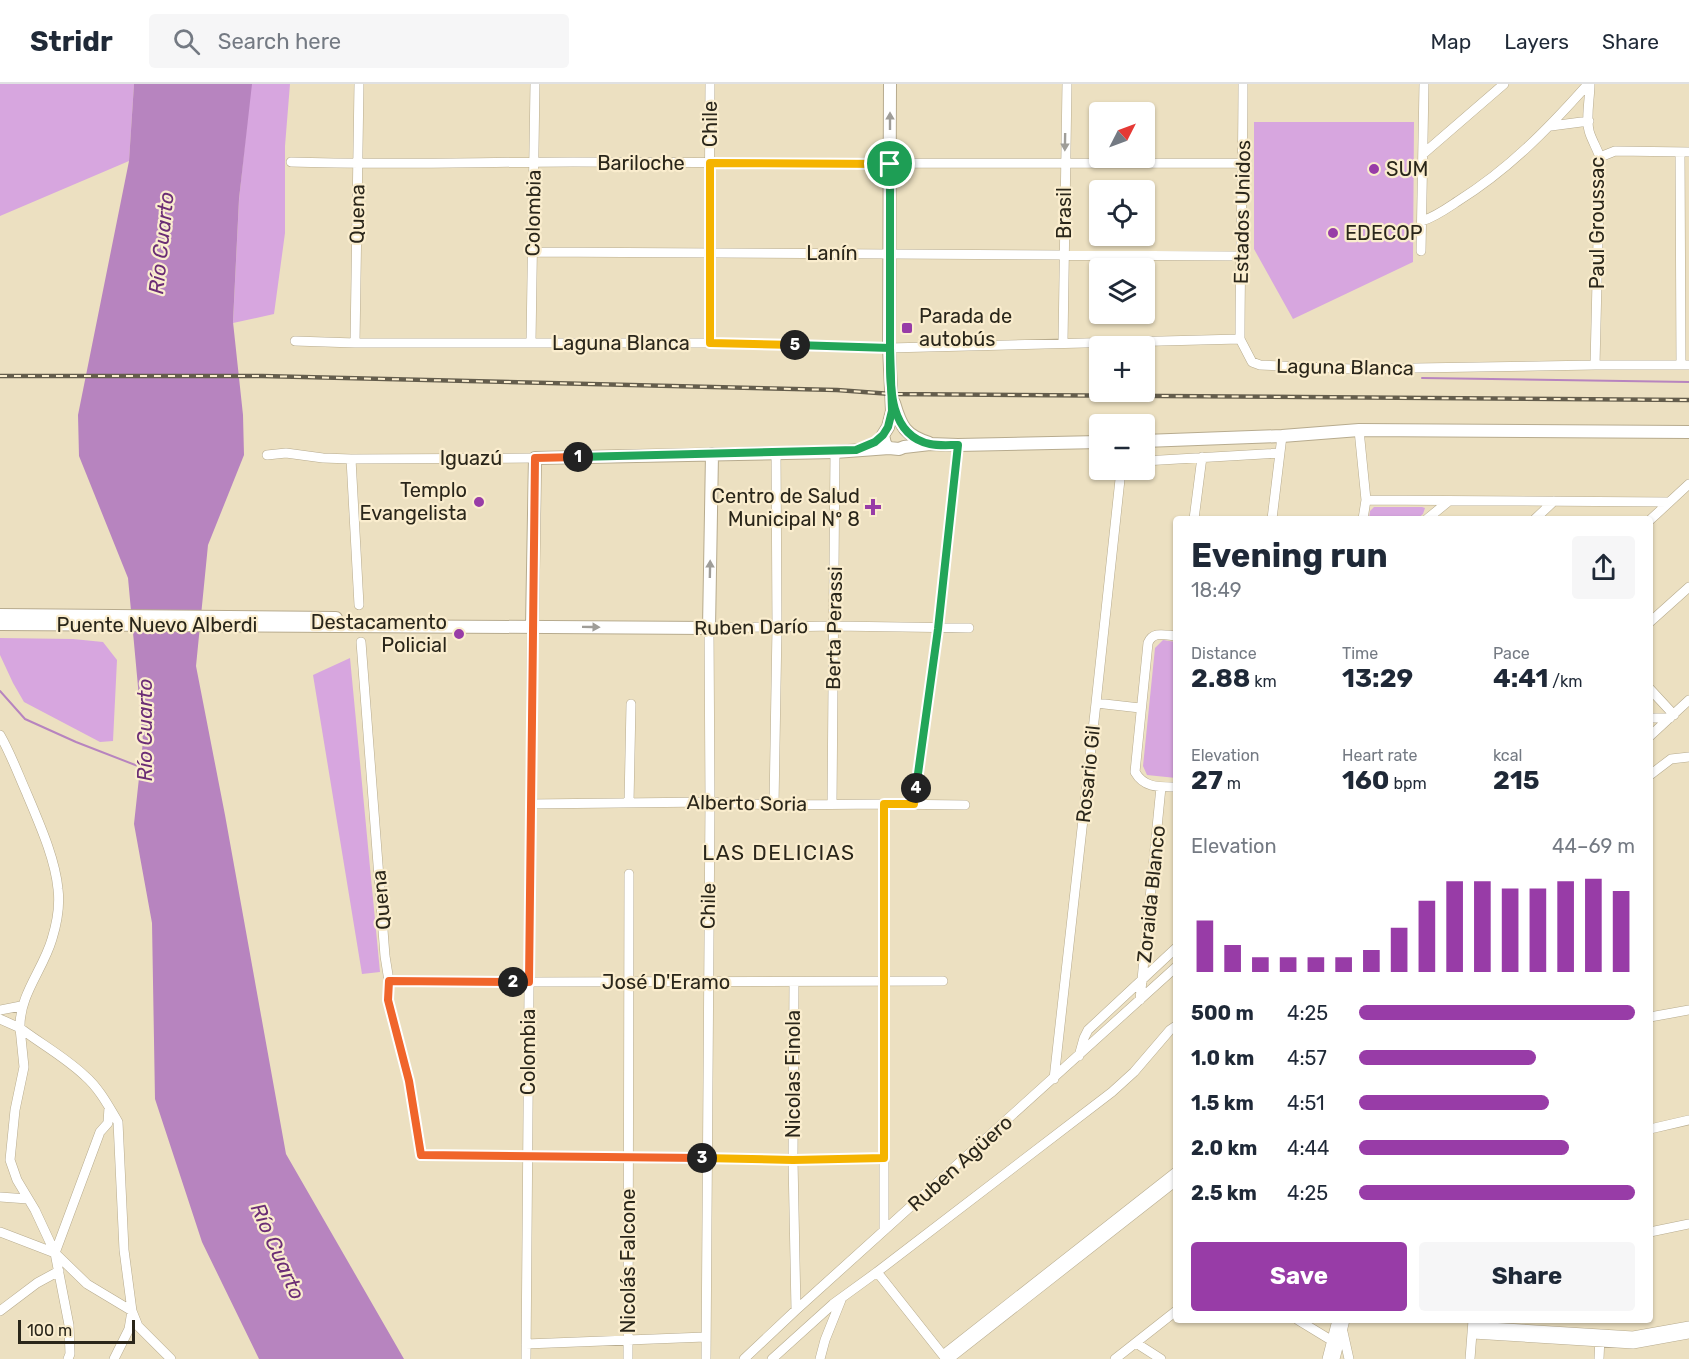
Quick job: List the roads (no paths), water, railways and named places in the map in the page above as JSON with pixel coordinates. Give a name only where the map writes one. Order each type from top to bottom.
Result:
[{"type":"main road","points":[[890,84],[889,254],[892,411],[885,431],[885,444],[889,448],[899,449],[930,444],[1089,442]]},
{"type":"main road","points":[[891,394],[905,429],[907,443],[904,447]]},
{"type":"main road","points":[[885,431],[896,424],[919,440],[930,444]]},
{"type":"main road","points":[[1155,441],[1282,436],[1359,430],[1689,432]]},
{"type":"main road","name":"Iguazú","points":[[856,450],[875,442],[885,431]]},
{"type":"main road","name":"Iguazú","points":[[535,458],[835,452],[889,448]]},
{"type":"main road","name":"Chile","points":[[709,628],[712,454]]},
{"type":"main road","name":"Colombia","points":[[532,626],[535,458]]},
{"type":"main road","name":"Puente Nuevo Alberdi","points":[[0,615],[313,622]]},
{"type":"main road","name":"Ruben Darío","points":[[313,622],[516,623],[532,626],[709,628]]},
{"type":"main road","name":"Puente Nuevo Alberdi","points":[[0,624],[313,622]]},
{"type":"street","name":"Quena","points":[[355,343],[359,84]]},
{"type":"street","name":"Colombia","points":[[531,342],[535,84]]},
{"type":"street","name":"Chile","points":[[710,84],[710,343]]},
{"type":"street","name":"Brasil","points":[[1063,342],[1067,84]]},
{"type":"street","name":"Estados Unidos","points":[[1240,339],[1243,84]]},
{"type":"street","points":[[1422,250],[1424,84]]},
{"type":"street","points":[[1423,154],[1504,84]]},
{"type":"street","points":[[1422,221],[1431,218],[1477,190],[1522,154],[1589,84]]},
{"type":"street","name":"Paul Groussac","points":[[1589,84],[1590,134],[1597,147],[1599,158],[1595,365]]},
{"type":"street","points":[[1551,126],[1589,121]]},
{"type":"street","points":[[1599,158],[1615,151],[1684,152],[1685,365]]},
{"type":"street","name":"Bariloche","points":[[291,162],[358,164],[534,162],[1243,163]]},
{"type":"street","name":"Lanín","points":[[532,252],[1240,256]]},
{"type":"street","name":"Laguna Blanca","points":[[295,341],[710,343],[890,348],[1240,339],[1252,362],[1260,365],[1363,369],[1685,365]]},
{"type":"street","points":[[1359,430],[1366,500],[1363,516]]},
{"type":"street","points":[[1272,516],[1282,436]]},
{"type":"street","points":[[914,804],[938,629],[958,445]]},
{"type":"street","points":[[774,805],[777,627],[776,452]]},
{"type":"street","name":"Berta Perassi","points":[[831,804],[835,452]]},
{"type":"street","name":"Iguazú","points":[[267,455],[286,453],[351,459],[535,458]]},
{"type":"street","points":[[1155,460],[1280,453]]},
{"type":"street","points":[[1194,516],[1202,458]]},
{"type":"street","points":[[351,459],[359,605]]},
{"type":"street","name":"Rosario Gil","points":[[1054,1079],[1120,480]]},
{"type":"street","points":[[1653,517],[1689,484]]},
{"type":"street","points":[[1366,500],[1669,502]]},
{"type":"street","points":[[1431,516],[1449,501]]},
{"type":"street","points":[[1538,516],[1554,501]]},
{"type":"street","points":[[1653,616],[1689,587]]},
{"type":"street","name":"Colombia","points":[[526,1359],[532,626]]},
{"type":"street","name":"Ruben Darío","points":[[709,628],[834,626],[969,628]]},
{"type":"street","name":"Chile","points":[[706,1359],[709,628]]},
{"type":"street","points":[[1173,636],[1156,634],[1150,638],[1148,644],[1135,772],[1139,780],[1147,784],[1173,787]]},
{"type":"street","name":"Quena","points":[[361,642],[384,946],[389,981],[388,1000],[409,1081],[421,1155],[527,1157]]},
{"type":"street","points":[[1653,693],[1672,716]]},
{"type":"street","points":[[1653,733],[1689,700]]},
{"type":"street","points":[[1096,703],[1140,708]]},
{"type":"street","points":[[629,803],[631,704]]},
{"type":"street","points":[[1653,717],[1672,716]]},
{"type":"street","points":[[0,735],[8,748],[40,825],[56,875],[58,891],[56,924],[52,941],[21,1006],[20,1028],[24,1067],[15,1110],[10,1160],[17,1180],[48,1235],[55,1253],[69,1325],[70,1354],[68,1359]]},
{"type":"street","points":[[1653,773],[1671,759],[1689,757]]},
{"type":"street","name":"Zoraida Blanco","points":[[1140,1000],[1161,787]]},
{"type":"street","name":"Alberto Soria","points":[[530,804],[710,802],[774,805],[965,805]]},
{"type":"street","points":[[884,804],[884,1230]]},
{"type":"street","name":"Nicolás Falcone","points":[[628,1359],[629,874]]},
{"type":"street","points":[[1078,1056],[1088,1030],[1173,951]]},
{"type":"street","points":[[1161,962],[1173,972]]},
{"type":"street","name":"Ruben Agüero","points":[[744,1359],[1140,1000],[1173,974]]},
{"type":"street","name":"José D'Eramo","points":[[389,981],[943,981]]},
{"type":"street","name":"Nicolas Finola","points":[[794,982],[793,1160],[796,1310]]},
{"type":"street","points":[[0,1010],[21,1006]]},
{"type":"street","points":[[1653,1016],[1689,1010]]},
{"type":"street","points":[[0,1019],[20,1028],[87,1077],[118,1122],[124,1250],[132,1311],[138,1326],[171,1359]]},
{"type":"street","points":[[777,1357],[833,1304],[1112,1092],[1134,1072],[1173,1028]]},
{"type":"street","points":[[55,1253],[100,1132],[108,1123],[109,1107]]},
{"type":"street","points":[[1653,1128],[1689,1120]]},
{"type":"street","points":[[527,1157],[793,1160],[884,1158]]},
{"type":"street","points":[[946,1358],[1173,1174]]},
{"type":"street","points":[[946,1358],[1173,1183]]},
{"type":"street","points":[[0,1197],[28,1199]]},
{"type":"street","points":[[1653,1231],[1689,1224]]},
{"type":"street","points":[[1,1236],[55,1253],[87,1284],[132,1311]]},
{"type":"street","points":[[0,1311],[37,1282],[59,1271]]},
{"type":"street","points":[[877,1272],[946,1358]]},
{"type":"street","points":[[820,1359],[841,1300]]},
{"type":"street","points":[[114,1359],[129,1329],[132,1311]]},
{"type":"street","points":[[1115,1359],[1173,1313]]},
{"type":"street","points":[[1303,1323],[1335,1344]]},
{"type":"street","points":[[1327,1359],[1335,1344],[1340,1324]]},
{"type":"street","points":[[1340,1324],[1349,1359]]},
{"type":"street","points":[[1600,1338],[1633,1336],[1689,1326]]},
{"type":"street","points":[[1470,1359],[1473,1327],[1600,1338],[1633,1344],[1689,1334]]},
{"type":"street","points":[[526,1344],[705,1337]]},
{"type":"street","points":[[1599,1359],[1600,1338]]},
{"type":"street","points":[[1335,1344],[1335,1359]]},
{"type":"street","points":[[1126,1359],[1132,1345]]},
{"type":"street","points":[[1132,1345],[1161,1359]]},
{"type":"water","name":"Río Cuarto","points":[[134,84],[252,84],[239,199],[233,322],[243,415],[244,455],[208,545],[196,666],[286,1154],[404,1359],[259,1359],[202,1242],[155,1099],[152,923],[134,824],[143,741],[128,578],[79,456],[78,415],[129,161]]},
{"type":"waterway","points":[[1422,378],[1689,382]]},
{"type":"waterway","name":"Río Cuarto","points":[[0,691],[25,719],[143,768]]},
{"type":"railway","points":[[0,376],[262,376],[837,390],[891,394],[1689,400]]},
{"type":"place","name":"SUM","points":[[1374,169]]},
{"type":"place","name":"EDECOP","points":[[1333,233]]},
{"type":"place","name":"Parada de autobús","points":[[907,328]]},
{"type":"place","name":"Templo Evangelista","points":[[479,502]]},
{"type":"place","name":"Centro de Salud Municipal Nº 8","points":[[873,507]]},
{"type":"place","name":"Destacamento Policial","points":[[459,634]]},
{"type":"district","name":"LAS DELICIAS","points":[[779,852]]}]
